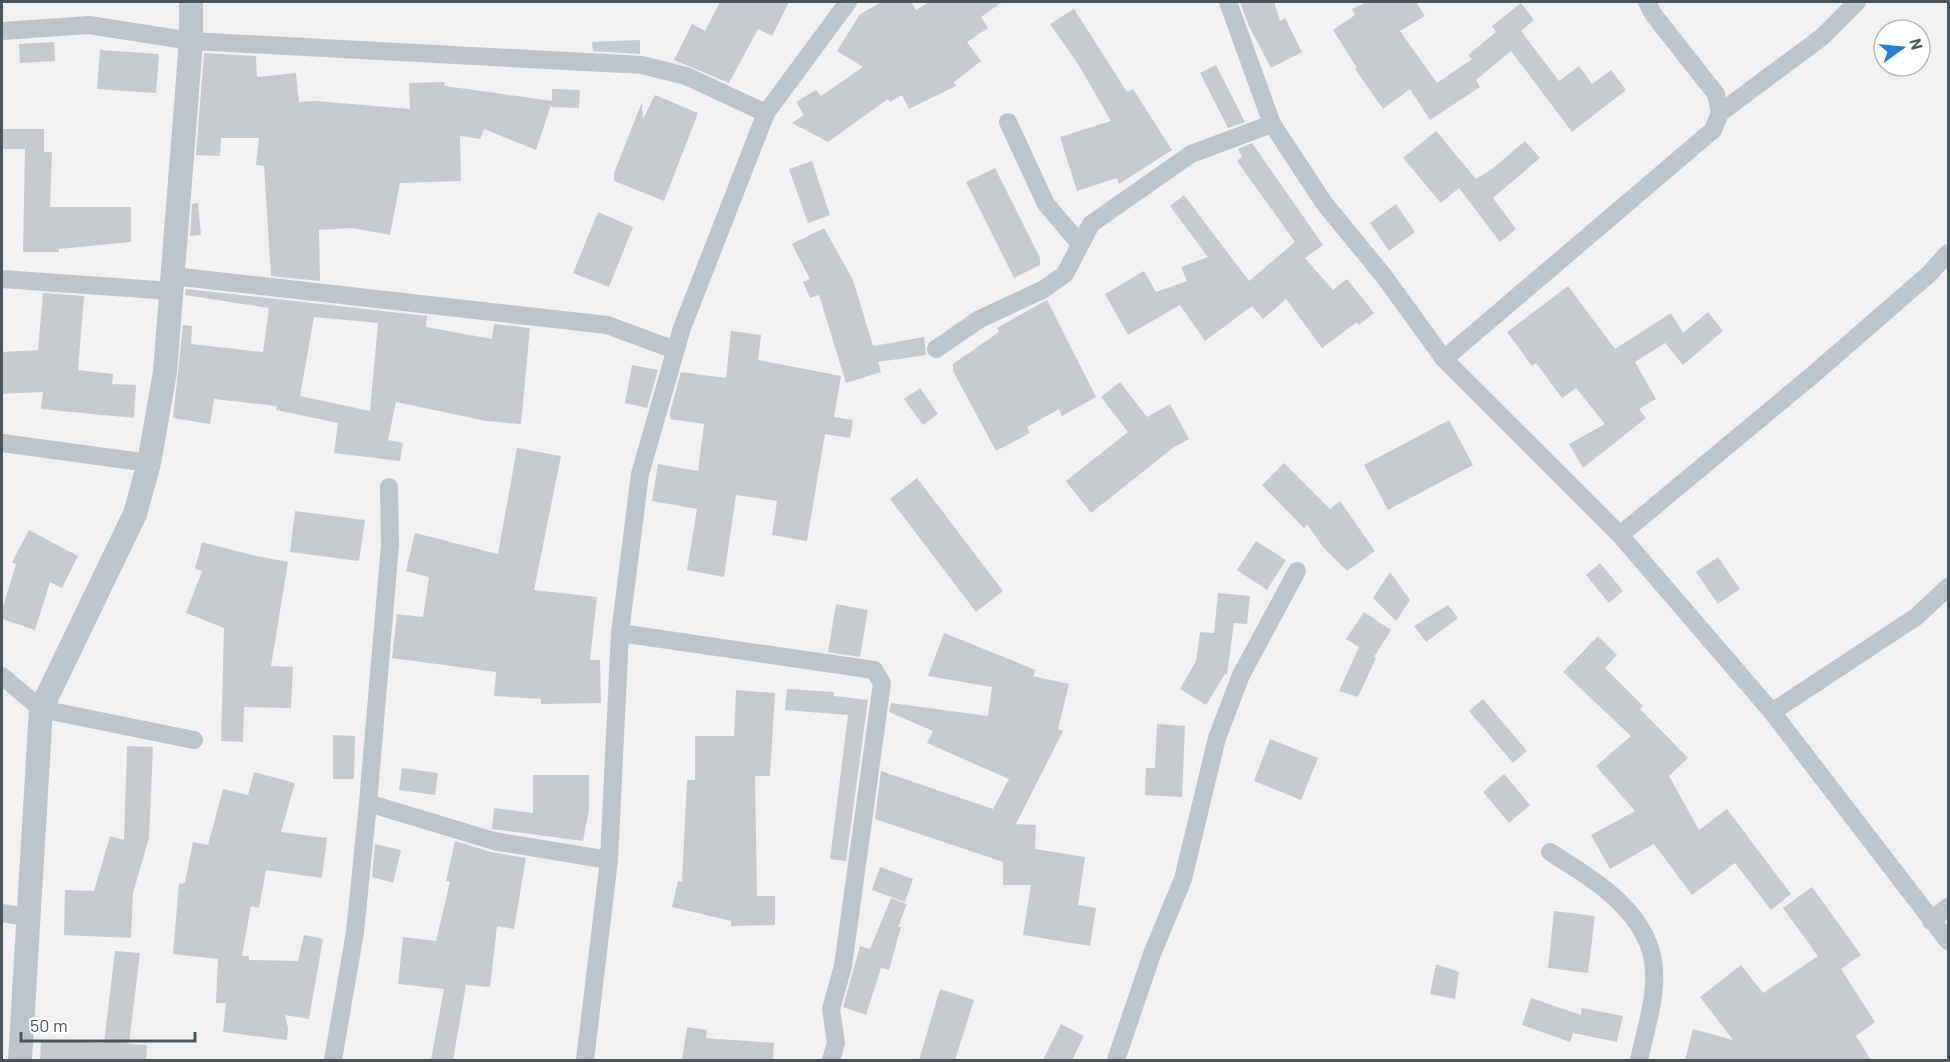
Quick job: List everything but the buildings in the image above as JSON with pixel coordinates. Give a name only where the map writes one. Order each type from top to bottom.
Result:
[{"type":"street","points":[[20,1060],[41,709],[135,514],[149,464],[165,372],[191,41],[191,2]]},
{"type":"street","points":[[1228,2],[1272,124],[1324,203],[1383,275],[1444,359],[1620,535],[1772,712],[1931,921],[1948,940]]},
{"type":"street","points":[[1647,2],[1653,14],[1716,94],[1720,113]]},
{"type":"street","points":[[1444,359],[1713,130],[1720,113],[1822,37],[1857,2]]},
{"type":"street","points":[[585,1060],[609,860],[620,633],[640,474],[675,350],[766,113],[841,4]]},
{"type":"street","points":[[2,31],[89,25],[191,41],[642,65],[686,76],[766,113]]},
{"type":"street","points":[[1008,122],[1046,204],[1080,244]]},
{"type":"street","points":[[936,349],[978,320],[1044,289],[1065,274],[1091,224],[1191,154],[1272,124]]},
{"type":"street","points":[[1620,535],[1815,373],[1929,274],[1948,253]]},
{"type":"street","points":[[2,279],[172,283],[607,325],[675,350]]},
{"type":"street","points":[[2,443],[149,464]]},
{"type":"street","points":[[333,1060],[355,932],[368,803],[390,545],[389,487]]},
{"type":"street","points":[[1116,1060],[1152,954],[1183,879],[1217,738],[1241,675],[1297,571]]},
{"type":"street","points":[[1772,712],[1916,617],[1948,587]]},
{"type":"street","points":[[620,633],[874,670],[882,683],[843,966],[831,1009],[836,1043],[831,1060]]},
{"type":"street","points":[[2,675],[41,709],[194,740]]},
{"type":"street","points":[[368,803],[494,841],[609,860]]},
{"type":"street","points":[[1550,852],[1602,884],[1632,917],[1652,950],[1654,972],[1652,993],[1639,1060]]},
{"type":"street","points":[[1931,921],[1948,907]]},
{"type":"street","points":[[2,913],[27,917]]}]
